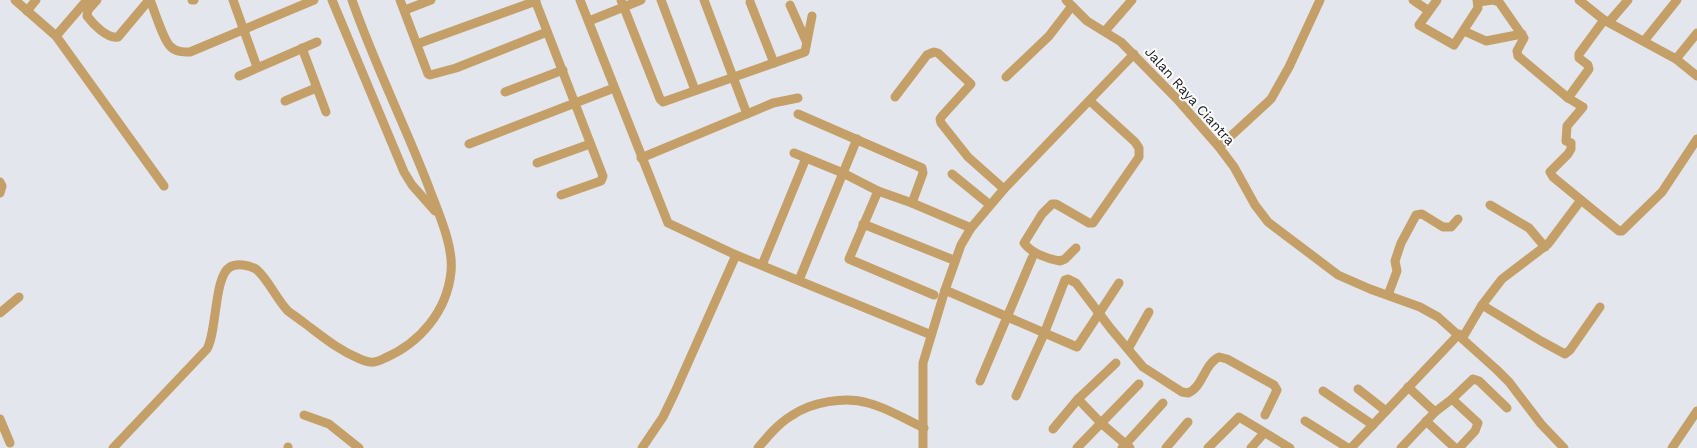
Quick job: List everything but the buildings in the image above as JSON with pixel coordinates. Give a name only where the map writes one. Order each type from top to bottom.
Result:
[{"type":"street","points":[[15,0],[56,36],[164,186]]},
{"type":"street","points":[[28,11],[36,0]]},
{"type":"street","points":[[56,36],[87,0]]},
{"type":"street","points":[[97,0],[88,10],[87,16],[108,36],[118,37],[150,0],[168,44],[176,50],[190,52],[314,0]]},
{"type":"street","points":[[232,0],[257,67]]},
{"type":"street","points":[[332,0],[404,172],[412,185],[440,217]]},
{"type":"street","points":[[400,0],[428,74],[432,76],[547,32]]},
{"type":"street","points":[[405,10],[431,0]]},
{"type":"street","points":[[580,0],[668,224],[736,255],[929,334]]},
{"type":"street","points":[[589,21],[623,3],[640,0]]},
{"type":"street","points":[[661,0],[695,90]]},
{"type":"street","points":[[704,0],[746,114]]},
{"type":"street","points":[[1104,31],[1132,0]]},
{"type":"street","points":[[1219,147],[1271,99],[1289,67],[1320,0]]},
{"type":"street","points":[[1413,0],[1428,11]]},
{"type":"street","points":[[1437,0],[1419,25],[1454,45],[1478,8],[1478,1],[1492,0],[1499,2],[1522,34],[1523,40],[1516,52],[1518,56],[1568,98],[1583,107],[1567,126],[1566,141],[1571,142],[1571,149],[1551,174],[1619,231],[1622,231],[1662,192],[1697,139]]},
{"type":"street","points":[[1579,0],[1606,21],[1676,59],[1697,76]]},
{"type":"street","points":[[1568,98],[1589,69],[1588,65],[1579,58],[1579,54],[1606,21],[1628,0]]},
{"type":"street","points":[[1644,41],[1677,0]]},
{"type":"street","points":[[417,44],[536,1],[603,176],[603,179],[560,195]]},
{"type":"street","points":[[750,2],[774,63]]},
{"type":"street","points":[[113,448],[207,349],[212,338],[219,289],[224,275],[230,267],[237,265],[246,266],[257,270],[288,311],[342,351],[370,363],[401,350],[417,338],[428,327],[438,312],[447,290],[451,272],[450,254],[440,217],[353,3],[337,14]]},
{"type":"street","points":[[623,3],[660,99],[663,102],[805,52],[807,47],[806,41],[790,5]]},
{"type":"street","points":[[1006,77],[1049,36],[1069,3]]},
{"type":"street","name":"Jalan Raya Ciantra","points":[[1069,3],[1087,21],[1120,42],[1134,54],[1177,99],[1234,167],[1255,205],[1268,222],[1338,275],[1438,316],[1508,382],[1532,414],[1564,448]]},
{"type":"street","points":[[806,41],[812,16]]},
{"type":"street","points":[[1464,31],[1486,41],[1522,34]]},
{"type":"street","points":[[1676,59],[1697,33]]},
{"type":"street","points":[[239,76],[317,42]]},
{"type":"street","points":[[302,48],[326,112]]},
{"type":"street","points":[[895,97],[927,55],[934,52],[938,54],[971,84],[942,116],[940,119],[941,123],[968,157],[1004,189]]},
{"type":"street","points":[[923,448],[923,363],[945,290],[958,254],[971,228],[1004,189],[1134,54]]},
{"type":"street","points":[[505,92],[563,70]]},
{"type":"street","points":[[285,100],[316,88]]},
{"type":"street","points":[[469,144],[614,88]]},
{"type":"street","points":[[641,158],[746,114],[773,104],[798,98]]},
{"type":"street","points":[[1076,248],[1060,262],[1041,255],[1028,248],[1024,243],[1042,214],[1052,204],[1058,205],[1089,223],[1093,223],[1139,157],[1139,148],[1135,142],[1090,101]]},
{"type":"street","points":[[798,114],[922,168],[923,173],[912,203]]},
{"type":"street","points":[[799,280],[857,139]]},
{"type":"street","points":[[537,163],[590,144]]},
{"type":"street","points":[[794,153],[843,173],[878,191],[971,228]]},
{"type":"street","points":[[762,265],[806,158]]},
{"type":"street","points":[[952,174],[990,205]]},
{"type":"street","points":[[0,182],[2,186],[0,192]]},
{"type":"street","points":[[878,191],[850,258],[934,295]]},
{"type":"street","points":[[1304,421],[1349,448],[1373,425],[1408,386],[1461,336],[1482,305],[1507,274],[1545,246],[1581,200]]},
{"type":"street","points":[[1490,205],[1529,228],[1545,246]]},
{"type":"street","points":[[1388,295],[1397,271],[1395,261],[1401,243],[1416,215],[1422,214],[1444,227],[1451,227],[1458,219]]},
{"type":"street","points":[[864,224],[951,259]]},
{"type":"street","points":[[642,448],[663,417],[736,255]]},
{"type":"street","points":[[980,381],[1032,258]]},
{"type":"street","points":[[1016,396],[1067,279],[1076,283],[1144,367],[1185,393],[1195,389],[1213,360],[1219,357],[1227,359],[1276,386],[1276,392],[1265,415]]},
{"type":"street","points":[[945,290],[1077,347],[1119,282]]},
{"type":"street","points":[[0,313],[19,297]]},
{"type":"street","points":[[1482,305],[1565,354],[1570,350],[1600,307]]},
{"type":"street","points":[[1128,349],[1149,312]]},
{"type":"street","points":[[1053,429],[1078,399],[1116,363]]},
{"type":"street","points":[[1402,448],[1426,420],[1474,379],[1507,408]]},
{"type":"street","points":[[1077,448],[1139,384]]},
{"type":"street","points":[[1408,386],[1435,412]]},
{"type":"street","points":[[1358,389],[1386,411]]},
{"type":"street","points":[[1323,391],[1373,425]]},
{"type":"street","points":[[1078,399],[1126,447],[1163,402]]},
{"type":"street","points":[[1426,420],[1457,448],[1475,431],[1478,423],[1452,399]]},
{"type":"street","points":[[758,448],[780,424],[793,414],[827,401],[865,402],[924,428]]},
{"type":"street","points":[[1672,448],[1697,411]]},
{"type":"street","points":[[304,415],[329,424],[359,448]]},
{"type":"street","points":[[1208,448],[1240,417],[1264,434],[1290,448]]},
{"type":"street","points":[[0,419],[3,434],[10,443]]},
{"type":"street","points":[[1166,448],[1188,422]]},
{"type":"street","points":[[1250,448],[1264,434]]}]
